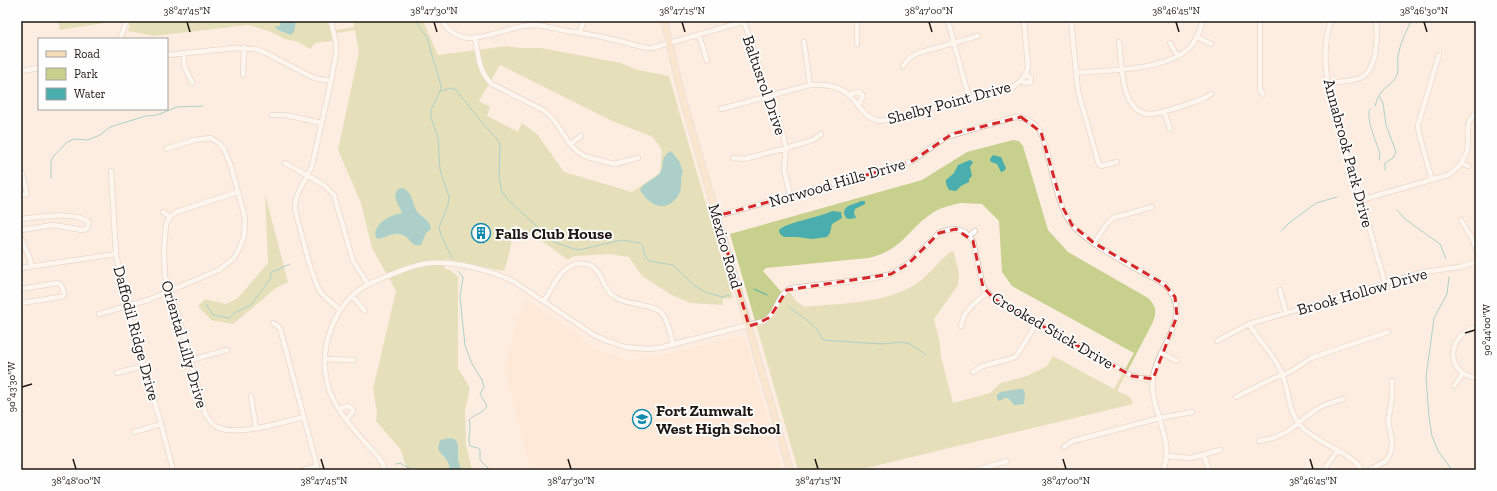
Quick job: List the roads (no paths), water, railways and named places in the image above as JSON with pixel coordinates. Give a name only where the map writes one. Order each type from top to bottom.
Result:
[{"type":"main road","name":"Mexico Road","points":[[664,21],[681,92],[790,470]]},
{"type":"street","points":[[120,38],[126,21]]},
{"type":"street","points":[[331,21],[336,48],[331,81],[312,166],[296,198],[295,210],[310,266],[318,288],[322,294],[340,310]]},
{"type":"street","points":[[442,21],[448,30],[456,36],[466,39],[475,39],[507,29],[532,25],[580,33],[642,48],[654,48],[745,22]]},
{"type":"street","points":[[580,33],[583,21]]},
{"type":"street","points":[[857,21],[857,44]]},
{"type":"street","points":[[948,21],[969,98]]},
{"type":"street","name":"Shelby Point Drive","points":[[721,110],[810,85],[826,85],[849,95],[869,118],[882,121],[1014,86],[1021,81],[1026,74],[1028,65],[1024,21]]},
{"type":"street","points":[[1071,21],[1078,91],[1099,165],[1105,166],[1117,162]]},
{"type":"street","points":[[1076,73],[1152,65],[1178,57],[1190,48],[1197,38],[1202,21]]},
{"type":"street","points":[[1260,21],[1260,89],[1263,96]]},
{"type":"street","name":"Annabrook Park Drive","points":[[1331,21],[1325,44],[1328,83],[1385,283]]},
{"type":"street","points":[[1328,83],[1356,79],[1366,74],[1372,67],[1377,27],[1376,21]]},
{"type":"street","name":"Baltusrol Drive","points":[[745,22],[771,110],[783,134],[786,148],[783,166],[790,195]]},
{"type":"street","points":[[699,35],[707,61]]},
{"type":"street","points":[[903,66],[909,58],[918,53],[978,36]]},
{"type":"street","points":[[1197,38],[1211,44]]},
{"type":"street","points":[[475,39],[481,71],[486,79],[492,84],[546,112],[554,120],[570,144],[577,151],[584,156],[608,163],[619,163],[638,158]]},
{"type":"street","points":[[804,42],[810,85]]},
{"type":"street","points":[[1120,42],[1125,90],[1132,106],[1138,111],[1146,113],[1164,111],[1205,98],[1211,94]]},
{"type":"street","points":[[1170,43],[1178,57]]},
{"type":"street","points":[[168,55],[244,48],[264,52],[314,78],[331,81]]},
{"type":"street","points":[[243,75],[244,48]]},
{"type":"street","points":[[184,54],[184,65],[192,83]]},
{"type":"street","points":[[1432,180],[1419,134],[1418,125],[1439,55]]},
{"type":"street","points":[[21,70],[38,68]]},
{"type":"street","name":"Shelby Point Drive","points":[[1021,81],[1029,84],[1032,82],[1031,78],[1026,74]]},
{"type":"street","name":"Shelby Point Drive","points":[[849,95],[858,92],[861,93],[863,96],[858,106]]},
{"type":"street","points":[[1164,111],[1170,129]]},
{"type":"street","points":[[272,114],[285,115],[322,123]]},
{"type":"street","points":[[1361,200],[1448,175],[1461,163],[1467,150],[1467,129],[1469,121],[1476,114]]},
{"type":"street","name":"Norwood Hills Drive","points":[[717,216],[912,161],[946,136],[1010,118],[1021,117],[1034,123],[1041,132],[1062,206],[1070,221],[1079,233],[1164,284],[1173,294],[1177,307],[1177,316],[1175,324],[1155,367],[1152,379],[1154,396],[1165,440],[1167,456],[1163,470]]},
{"type":"street","points":[[733,158],[744,159],[786,148],[813,140],[821,134]]},
{"type":"street","points":[[570,144],[581,136]]},
{"type":"street","points":[[100,314],[148,300],[219,270],[234,258],[244,236],[245,218],[227,154],[220,144],[210,138],[166,149]]},
{"type":"street","points":[[285,163],[324,185],[334,195],[353,262],[368,284]]},
{"type":"street","points":[[1461,163],[1468,166]]},
{"type":"street","points":[[21,171],[27,194],[21,195]]},
{"type":"street","name":"Daffodil Ridge Drive","points":[[111,171],[116,254],[127,307],[173,470]]},
{"type":"street","points":[[163,212],[170,217],[176,212],[238,192]]},
{"type":"street","points":[[1094,243],[1106,225],[1114,218],[1152,207]]},
{"type":"street","points":[[21,219],[54,215],[85,219],[89,222],[87,228],[82,230],[53,225],[21,230]]},
{"type":"street","name":"Oriental Lilly Drive","points":[[170,217],[166,224],[164,263],[166,281],[191,360],[205,413],[209,420],[214,425],[221,428],[244,430],[304,417]]},
{"type":"street","points":[[1461,220],[1472,238],[1476,249]]},
{"type":"street","points":[[385,470],[384,465],[375,452],[339,409],[331,396],[327,382],[325,360],[331,329],[340,310],[368,284],[428,263],[450,263],[499,274],[513,281],[594,335],[619,345],[632,348],[654,349],[759,323],[769,318],[774,312],[778,300],[783,292],[792,288],[875,278],[891,274],[908,264],[940,233],[947,230],[956,229],[965,232],[969,236],[975,230]]},
{"type":"street","name":"Crooked Stick Drive","points":[[969,236],[975,246],[983,286],[987,293],[994,299],[1036,324],[1132,376],[1152,379]]},
{"type":"street","points":[[21,238],[30,259],[31,266]]},
{"type":"street","points":[[21,268],[116,254]]},
{"type":"street","name":"Brook Hollow Drive","points":[[1217,340],[1249,324],[1385,283],[1424,272],[1460,267],[1476,262]]},
{"type":"street","points":[[544,302],[564,270],[576,263],[589,265],[598,271],[606,288],[613,296],[634,304],[650,306],[661,313],[666,321],[673,345]]},
{"type":"street","points":[[21,289],[57,283],[61,285],[64,293],[64,296],[60,297],[21,303]]},
{"type":"street","points":[[1280,290],[1286,313]]},
{"type":"street","points":[[961,326],[963,316],[968,309],[987,293]]},
{"type":"street","points":[[353,297],[365,311]]},
{"type":"street","points":[[273,323],[280,328],[317,468],[303,470]]},
{"type":"street","points":[[973,372],[983,366],[1013,358],[1017,355],[1036,324]]},
{"type":"street","points":[[1249,324],[1278,364],[1283,375],[1290,408],[1294,418],[1305,430],[1356,462],[1362,470]]},
{"type":"street","points":[[1476,327],[1462,333],[1454,345],[1454,361],[1458,369],[1468,377],[1476,378]]},
{"type":"street","points":[[1236,397],[1290,372],[1311,358],[1388,332]]},
{"type":"street","points":[[191,360],[227,350]]},
{"type":"street","points":[[1161,353],[1177,361]]},
{"type":"street","points":[[325,360],[354,360]]},
{"type":"street","points":[[117,373],[143,366]]},
{"type":"street","points":[[1454,386],[1463,374]]},
{"type":"street","points":[[1369,470],[1386,460],[1391,452],[1392,441],[1388,421],[1392,398],[1392,381]]},
{"type":"street","points":[[251,396],[256,428]]},
{"type":"street","points":[[1259,441],[1276,438],[1284,434],[1323,405],[1343,399]]},
{"type":"street","points":[[339,409],[348,406],[352,409],[352,413],[346,419]]},
{"type":"street","points":[[1064,447],[1073,441],[1160,418],[1192,412]]},
{"type":"street","points":[[134,432],[161,424]]},
{"type":"street","points":[[1167,456],[1191,458],[1220,450]]},
{"type":"street","points":[[1324,470],[1337,451]]},
{"type":"street","points":[[1204,455],[1209,470]]},
{"type":"street","points":[[979,470],[1007,461]]},
{"type":"water","points":[[280,21],[296,21],[294,32],[291,35],[278,30],[275,26],[280,26]]},
{"type":"water","points":[[671,151],[679,161],[683,171],[681,190],[671,204],[660,206],[649,201],[640,190],[644,185],[660,173],[665,156]]},
{"type":"water","points":[[993,155],[1001,157],[1006,168],[1004,171],[1001,172],[997,164],[991,162],[990,159]]},
{"type":"water","points":[[970,160],[973,162],[970,167],[972,176],[969,179],[969,182],[961,186],[956,191],[949,190],[946,180],[954,173],[958,165]]},
{"type":"water","points":[[403,188],[410,195],[416,210],[430,224],[431,227],[426,233],[421,245],[418,246],[413,244],[406,236],[403,235],[393,234],[377,239],[375,234],[376,229],[385,219],[402,213],[395,195],[398,189]]},
{"type":"water","points":[[861,201],[865,201],[865,204],[855,209],[854,213],[856,218],[846,218],[844,211],[846,208]]},
{"type":"water","points":[[832,211],[841,212],[842,218],[832,224],[830,233],[827,237],[812,239],[784,237],[780,234],[779,230],[782,227]]},
{"type":"water","points":[[1023,389],[1025,393],[1024,404],[1014,405],[1008,398],[999,401],[997,399],[997,395],[1000,392]]},
{"type":"water","points":[[451,438],[456,440],[458,445],[458,460],[461,470],[449,470],[449,464],[438,449],[440,440]]},
{"type":"waterway","points":[[415,21],[427,38],[441,86],[431,110],[431,118],[438,137],[440,170],[449,197],[448,205],[439,228],[452,258]]},
{"type":"waterway","points":[[1385,170],[1385,163],[1393,158],[1396,152],[1386,125],[1383,103],[1379,96],[1397,75],[1399,52],[1403,38],[1411,21]]},
{"type":"waterway","points":[[440,91],[451,88],[456,90],[497,139],[500,144],[499,177],[502,192],[509,201],[554,242],[577,250],[621,240],[640,243],[643,246],[645,256],[649,261],[673,265],[694,285],[705,292],[722,297],[729,295]]},
{"type":"waterway","points":[[1375,106],[1378,97]]},
{"type":"waterway","points":[[51,178],[51,161],[53,157],[66,143],[73,139],[88,140],[100,135],[110,127],[146,116],[157,115],[177,107],[203,106]]},
{"type":"waterway","points":[[1370,109],[1369,118],[1380,154],[1379,160]]},
{"type":"waterway","points":[[1282,230],[1316,203],[1337,197]]},
{"type":"waterway","points":[[1397,210],[1405,219],[1440,244],[1446,259]]},
{"type":"waterway","points":[[206,304],[213,315],[229,318],[234,313],[251,305],[271,278],[270,273],[290,264]]},
{"type":"waterway","points":[[458,271],[463,277],[460,297],[465,345],[471,362],[482,380],[484,387],[480,394],[487,406],[483,411],[473,416],[469,420],[469,443],[470,446],[480,450],[480,460],[490,470]]},
{"type":"waterway","points":[[1449,277],[1447,294],[1434,318],[1426,377],[1432,436],[1438,451],[1452,470]]},
{"type":"waterway","points":[[754,289],[767,295]]},
{"type":"waterway","points":[[789,307],[813,325],[823,340],[882,344],[901,342],[910,344],[925,354]]},
{"type":"waterway","points":[[396,464],[400,463],[412,470]]},
{"type":"place","name":"Falls Club House","points":[[481,233]]},
{"type":"place","name":"Fort Zumwalt West High School","points":[[642,419]]}]
